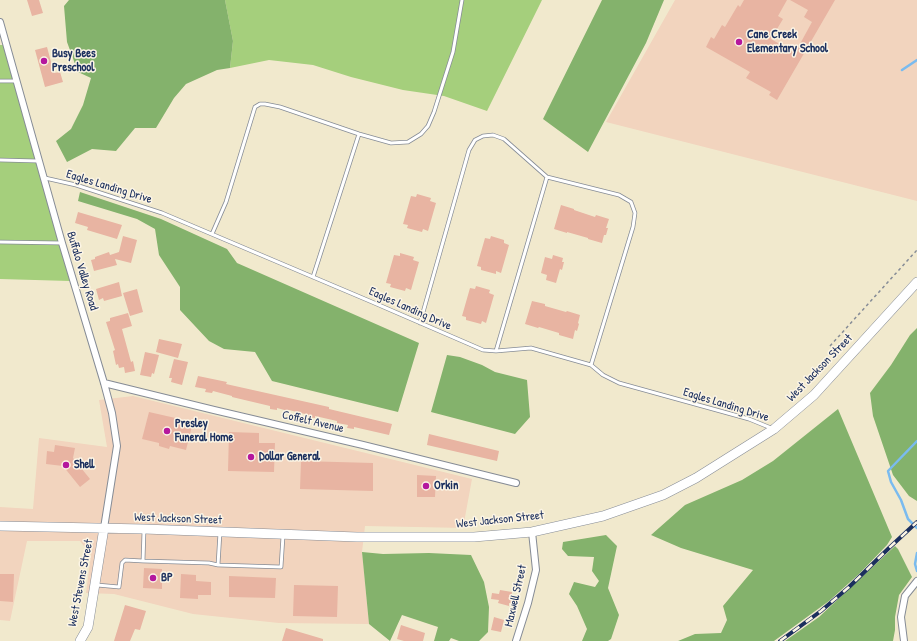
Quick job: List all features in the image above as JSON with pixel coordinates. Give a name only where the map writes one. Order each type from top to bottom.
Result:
[{"type":"street","name":"Buffalo Valley Road","points":[[0,22],[62,243],[112,412],[117,446],[104,528]]},
{"type":"street","name":"West Jackson Street","points":[[0,526],[144,529],[357,537],[474,538],[532,532],[603,516],[663,495],[696,478],[774,429],[814,395],[917,282]]},
{"type":"street","name":"Coffelt Avenue","points":[[104,383],[516,483]]},
{"type":"street","name":"West Stevens Street","points":[[80,641],[88,627],[104,528]]},
{"type":"street","name":"Maxwell Street","points":[[516,641],[528,604],[536,570],[532,532]]},
{"type":"street","points":[[904,641],[901,618],[905,596],[917,581]]},
{"type":"lane","points":[[212,234],[226,202],[255,107],[260,104],[280,107],[359,134],[390,142],[408,142],[421,134],[428,126],[434,112],[453,52],[462,0]]},
{"type":"lane","points":[[0,81],[17,82]]},
{"type":"lane","points":[[314,277],[359,134]]},
{"type":"lane","points":[[420,323],[469,150],[475,140],[483,136],[492,135],[504,139],[546,177],[619,195],[631,202],[635,213],[633,227],[591,365]]},
{"type":"lane","points":[[0,160],[39,161]]},
{"type":"lane","points":[[496,351],[546,177]]},
{"type":"lane","name":"Eagles Landing Drive","points":[[44,178],[76,185],[162,213],[483,350],[496,351],[531,348],[591,365],[603,375],[619,383],[749,419],[774,429]]},
{"type":"lane","points":[[0,242],[62,243]]},
{"type":"lane","points":[[143,561],[144,529]]},
{"type":"lane","points":[[218,565],[220,532]]},
{"type":"lane","points":[[94,585],[119,587],[122,563],[125,560],[281,567],[283,534]]},
{"type":"path","points":[[830,346],[917,250]]},
{"type":"shaded area","points":[[675,0],[917,0],[917,201],[606,122]]},
{"type":"shaded area","points":[[133,396],[472,479],[465,517],[465,528],[365,526],[362,552],[369,624],[279,623],[193,614],[114,594],[86,593],[91,555],[80,541],[27,541],[10,621],[0,620],[0,507],[33,509],[39,438],[107,447],[99,400]]},
{"type":"green space","points":[[69,0],[225,0],[233,41],[230,68],[217,70],[186,84],[174,98],[156,128],[135,128],[116,151],[92,149],[67,162],[56,141],[71,129],[83,105],[91,78],[78,72],[67,42],[64,6]]},
{"type":"green space","points":[[225,0],[542,0],[487,111],[444,96],[403,90],[351,77],[313,65],[269,60],[230,68],[233,41]]},
{"type":"green space","points":[[602,0],[664,0],[646,43],[588,152],[543,119]]},
{"type":"green space","points":[[0,45],[3,45],[70,281],[0,279]]},
{"type":"green space","points":[[80,192],[161,219],[227,249],[237,263],[419,343],[398,412],[272,381],[255,352],[224,349],[209,341],[180,310],[180,287],[159,255],[155,229],[137,219],[78,201]]},
{"type":"green space","points":[[917,328],[917,501],[909,496],[893,475],[873,416],[870,393],[891,365],[910,335]]},
{"type":"green space","points":[[447,355],[460,357],[482,365],[495,372],[527,380],[530,417],[515,434],[431,412]]},
{"type":"green space","points":[[838,409],[892,537],[887,545],[859,574],[829,601],[774,641],[678,641],[695,634],[721,633],[727,620],[723,606],[753,570],[681,548],[651,535],[685,505],[742,480],[773,461]]},
{"type":"green space","points":[[606,535],[617,546],[608,588],[619,615],[611,639],[608,641],[582,641],[587,629],[577,606],[569,594],[574,582],[595,587],[599,581],[592,571],[594,557],[568,556],[562,549],[563,542]]},
{"type":"green space","points":[[895,546],[912,577],[899,595],[893,641],[785,641],[819,617]]},
{"type":"green space","points":[[362,552],[383,554],[429,553],[471,555],[484,582],[489,607],[488,632],[479,641],[459,641],[451,638],[449,641],[434,641],[438,627],[402,615],[390,641],[369,624]]},
{"type":"building","points":[[27,0],[39,0],[43,13],[32,16]]},
{"type":"building","name":"Cane Creek Elementary School","points":[[744,0],[787,0],[778,16],[783,19],[771,39],[795,53],[812,22],[804,17],[808,10],[790,0],[835,0],[777,100],[769,95],[771,92],[746,78],[750,72],[706,47],[711,37],[714,39],[722,25],[725,27],[738,5],[740,7]]},
{"type":"building","name":"Busy Bees Preschool","points":[[47,47],[54,73],[60,72],[63,82],[45,87],[35,50]]},
{"type":"building","points":[[417,194],[431,198],[430,201],[436,203],[428,231],[423,229],[422,232],[407,228],[408,225],[403,224],[411,196],[416,197]]},
{"type":"building","points":[[561,205],[595,217],[596,215],[609,219],[606,228],[608,228],[606,235],[604,235],[602,243],[554,229]]},
{"type":"building","points":[[78,212],[122,225],[117,239],[87,230],[88,227],[75,223]]},
{"type":"building","points":[[123,236],[137,240],[131,263],[115,259],[117,265],[94,271],[91,260],[109,252],[110,255],[119,252]]},
{"type":"building","points":[[491,236],[504,240],[504,243],[509,245],[501,273],[496,271],[496,274],[481,270],[481,267],[477,266],[485,238],[490,239]]},
{"type":"building","points":[[400,253],[414,257],[413,260],[419,262],[411,290],[406,288],[405,291],[390,287],[391,284],[386,283],[394,255],[400,256]]},
{"type":"building","points":[[553,255],[563,258],[562,262],[564,262],[562,270],[560,269],[556,283],[546,280],[547,275],[541,273],[545,257],[552,259]]},
{"type":"building","points":[[119,282],[122,296],[104,301],[103,298],[99,300],[96,289]]},
{"type":"building","points":[[476,286],[490,290],[489,293],[494,295],[486,323],[482,321],[481,324],[466,320],[466,317],[462,316],[470,288],[475,289]]},
{"type":"building","points":[[137,289],[143,312],[130,316],[123,293]]},
{"type":"building","points":[[532,301],[580,315],[577,331],[575,330],[573,339],[559,335],[559,333],[525,324]]},
{"type":"building","points":[[128,313],[132,326],[122,329],[135,371],[125,373],[124,367],[119,368],[118,364],[116,365],[113,351],[115,350],[106,322],[110,321],[110,318]]},
{"type":"building","points":[[159,339],[182,344],[178,358],[156,352]]},
{"type":"building","points":[[145,352],[159,355],[154,374],[152,373],[151,377],[140,375]]},
{"type":"building","points":[[174,359],[188,362],[182,385],[171,382],[172,378],[169,378]]},
{"type":"building","points":[[198,376],[227,382],[226,384],[329,407],[329,409],[392,424],[389,435],[354,427],[354,429],[347,428],[348,425],[337,423],[337,421],[315,416],[315,418],[308,417],[309,415],[289,410],[277,408],[277,410],[270,409],[270,406],[213,391],[212,393],[205,392],[206,389],[195,387]]},
{"type":"building","name":"Presley Funeral Home","points":[[149,412],[193,422],[186,450],[170,446],[169,449],[159,446],[159,443],[142,439]]},
{"type":"building","name":"Dollar General","points":[[229,432],[259,433],[259,443],[275,443],[274,472],[228,471]]},
{"type":"building","points":[[429,434],[499,451],[497,461],[427,445]]},
{"type":"building","name":"Shell","points":[[55,445],[75,448],[73,458],[90,479],[80,487],[63,466],[46,464],[47,451],[54,452]]},
{"type":"building","points":[[301,461],[373,463],[373,491],[300,489]]},
{"type":"building","name":"Orkin","points":[[417,475],[436,476],[435,497],[417,497]]},
{"type":"building","name":"BP","points":[[144,568],[162,569],[162,589],[143,588]]},
{"type":"building","points":[[0,574],[14,574],[13,602],[0,601]]},
{"type":"building","points":[[181,574],[196,575],[196,581],[211,582],[211,595],[198,595],[198,599],[180,598]]},
{"type":"building","points":[[229,576],[276,578],[275,598],[229,597]]},
{"type":"building","points":[[294,585],[338,586],[337,617],[293,616]]},
{"type":"building","points":[[500,590],[512,592],[511,598],[514,598],[513,604],[509,603],[509,606],[498,603],[499,600],[491,599],[492,593],[499,594]]},
{"type":"building","points":[[125,605],[146,611],[140,630],[135,629],[130,641],[114,641]]},
{"type":"building","points":[[494,617],[504,620],[501,632],[491,630]]},
{"type":"building","points":[[401,625],[425,633],[423,641],[404,641],[397,639]]},
{"type":"building","points":[[286,628],[323,639],[323,641],[282,641]]},
{"type":"waterway","points":[[902,70],[917,60]]},
{"type":"waterway","points":[[917,441],[888,471],[891,482],[901,500],[908,519],[917,528]]},
{"type":"waterway","points":[[917,553],[915,564],[917,571]]},
{"type":"railway","points":[[780,641],[821,611],[849,587],[917,522]]},
{"type":"place","name":"Cane Creek Elementary School","points":[[739,42]]},
{"type":"place","name":"Busy Bees Preschool","points":[[44,61]]},
{"type":"place","name":"Presley Funeral Home","points":[[167,431]]},
{"type":"place","name":"Dollar General","points":[[251,457]]},
{"type":"place","name":"Shell","points":[[66,465]]},
{"type":"place","name":"Orkin","points":[[426,486]]},
{"type":"place","name":"BP","points":[[153,578]]}]
